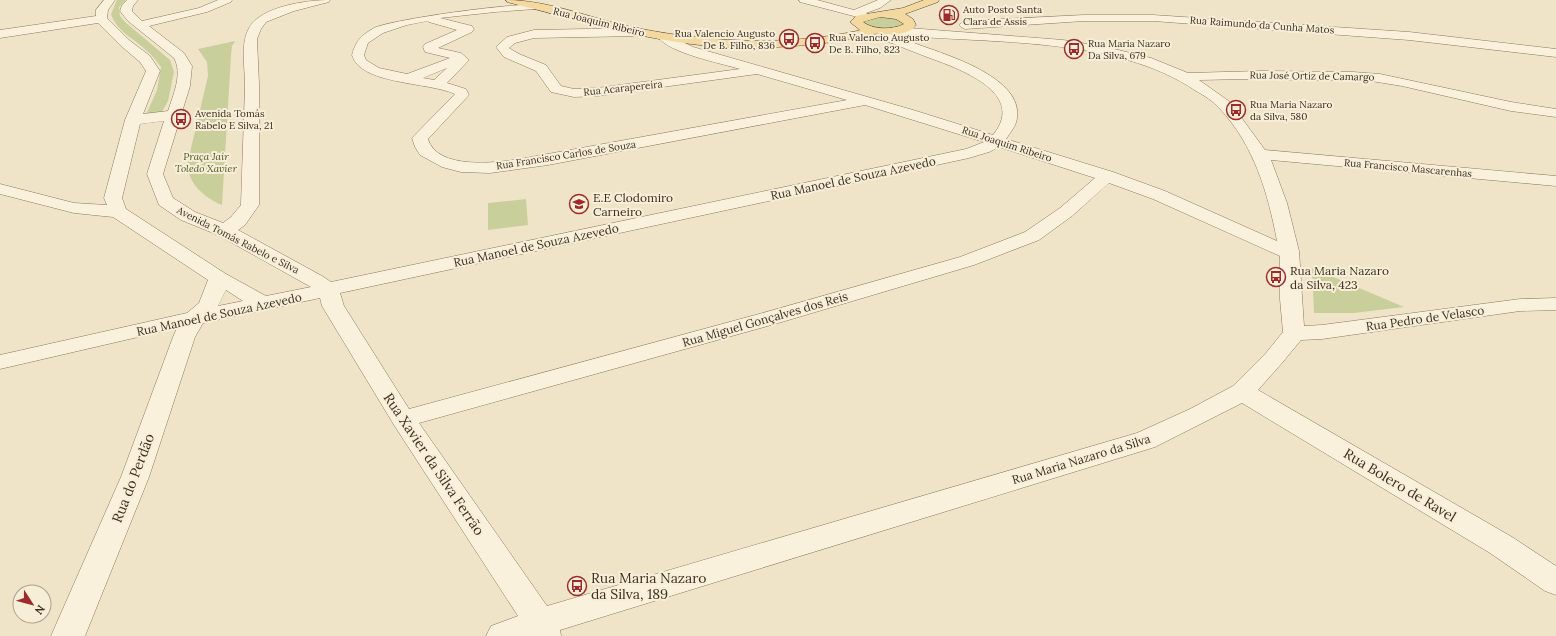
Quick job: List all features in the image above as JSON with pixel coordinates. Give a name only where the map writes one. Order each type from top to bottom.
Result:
[{"type":"main road","points":[[859,18],[876,25],[904,25],[931,2]]},
{"type":"main road","points":[[705,42],[767,44],[852,36],[905,11],[931,2]]},
{"type":"main road","name":"Rua Joaquim Ribeiro","points":[[508,3],[535,6],[608,28]]},
{"type":"main road","points":[[859,18],[876,25],[904,25]]},
{"type":"main road","points":[[822,40],[844,34],[859,18]]},
{"type":"main road","name":"Rua Joaquim Ribeiro","points":[[638,32],[705,42]]},
{"type":"street","points":[[101,19],[102,10],[110,0]]},
{"type":"street","name":"Avenida Tomás Rabelo e Silva","points":[[133,0],[128,5],[126,11],[132,19],[179,56],[185,66],[183,86],[155,174],[165,201],[188,216],[225,231],[316,280],[328,290]]},
{"type":"street","points":[[140,25],[203,10],[227,0]]},
{"type":"street","points":[[225,231],[238,221],[250,205],[252,84],[251,39],[255,28],[262,20],[276,14],[295,7],[325,0]]},
{"type":"street","points":[[804,0],[859,18],[886,0]]},
{"type":"street","name":"Rua Francisco Carlos de Souza","points":[[508,3],[424,17],[381,30],[364,40],[358,49],[358,55],[361,63],[366,68],[407,79],[438,84],[461,92],[462,95],[456,102],[420,138],[425,151],[448,164],[482,167],[548,160],[864,101]]},
{"type":"street","points":[[424,17],[468,29],[429,47],[456,56],[462,60]]},
{"type":"street","name":"Rua Raimundo da Cunha Matos","points":[[965,31],[1084,18],[1154,18],[1409,36],[1556,53]]},
{"type":"street","points":[[0,34],[101,19]]},
{"type":"street","points":[[101,19],[125,43],[145,58],[153,71],[133,120],[113,198],[118,212]]},
{"type":"street","points":[[876,25],[896,41],[971,71],[989,81],[1002,93],[1009,105],[1010,121],[998,141]]},
{"type":"street","points":[[904,25],[931,26],[1102,50],[1150,62],[1185,77],[1202,86],[1218,98],[1234,115],[1260,154],[1275,197],[1289,253],[1291,313],[1294,333]]},
{"type":"street","points":[[904,25],[934,35],[965,31]]},
{"type":"street","points":[[608,28],[689,50]]},
{"type":"street","name":"Rua Acarapereira","points":[[638,32],[608,28],[591,33],[534,34],[511,40],[502,47],[503,50],[513,56],[540,67],[556,89],[570,93],[610,91],[757,71]]},
{"type":"street","name":"Rua Joaquim Ribeiro","points":[[664,37],[670,42],[689,50],[998,141],[1107,176],[1159,195],[1289,253]]},
{"type":"street","points":[[705,42],[704,47],[717,58]]},
{"type":"street","points":[[407,79],[454,61],[462,60]]},
{"type":"street","points":[[438,84],[463,61],[462,60]]},
{"type":"street","name":"Rua José Ortiz de Camargo","points":[[1185,77],[1224,74],[1356,76],[1378,78],[1409,83],[1503,105],[1556,113]]},
{"type":"street","points":[[133,120],[173,115]]},
{"type":"street","name":"Rua Manoel de Souza Azevedo","points":[[0,362],[194,318],[954,156],[984,149],[998,141]]},
{"type":"street","name":"Rua Francisco Mascarenhas","points":[[1260,154],[1556,181]]},
{"type":"street","name":"Rua Miguel Gonçalves dos Reis","points":[[403,419],[774,317],[968,261],[1032,236],[1066,212],[1107,176]]},
{"type":"street","points":[[0,189],[74,208],[118,212],[219,278],[264,304]]},
{"type":"street","points":[[194,318],[207,307],[213,297],[219,278]]},
{"type":"street","name":"Rua Xavier da Silva Ferrão","points":[[328,290],[333,306],[403,419],[543,629]]},
{"type":"street","name":"Rua Pedro de Velasco","points":[[1294,333],[1322,332],[1520,305],[1556,304]]},
{"type":"street","name":"Rua do Perdão","points":[[68,636],[135,477],[184,337],[194,318]]},
{"type":"street","name":"Rua Maria Nazaro da Silva","points":[[503,636],[543,629],[1146,440],[1199,415],[1242,392],[1274,358],[1294,333]]},
{"type":"street","name":"Rua Bolero de Ravel","points":[[1242,392],[1501,545],[1556,582]]},
{"type":"green space","points":[[117,0],[126,0],[119,7],[120,16],[125,22],[170,60],[174,72],[168,101],[162,112],[146,115],[157,90],[161,67],[143,47],[117,26],[111,14]]},
{"type":"green space","points":[[872,17],[893,17],[906,25],[885,30],[863,24],[863,20]]},
{"type":"green space","name":"Praça Jair Toledo Xavier","points":[[235,41],[232,46],[231,56],[222,205],[208,198],[197,188],[190,176],[188,161],[208,76],[207,62],[198,49]]},
{"type":"green space","points":[[526,199],[528,225],[488,230],[488,203]]},
{"type":"green space","points":[[1312,268],[1404,307],[1354,313],[1314,313]]},
{"type":"place","name":"Auto Posto Santa Clara de Assis","points":[[949,15]]},
{"type":"place","name":"Rua Valencio Augusto De B. Filho, 836","points":[[789,39]]},
{"type":"place","name":"Rua Valencio Augusto De B. Filho, 823","points":[[815,43]]},
{"type":"place","name":"Rua Maria Nazaro Da Silva, 679","points":[[1074,49]]},
{"type":"place","name":"Rua Maria Nazaro da Silva, 580","points":[[1236,110]]},
{"type":"place","name":"Avenida Tomás Rabelo E Silva, 21","points":[[181,119]]},
{"type":"place","name":"E.E Clodomiro Carneiro","points":[[579,204]]},
{"type":"place","name":"Rua Maria Nazaro da Silva, 423","points":[[1276,277]]},
{"type":"place","name":"Rua Maria Nazaro da Silva, 189","points":[[577,586]]}]
